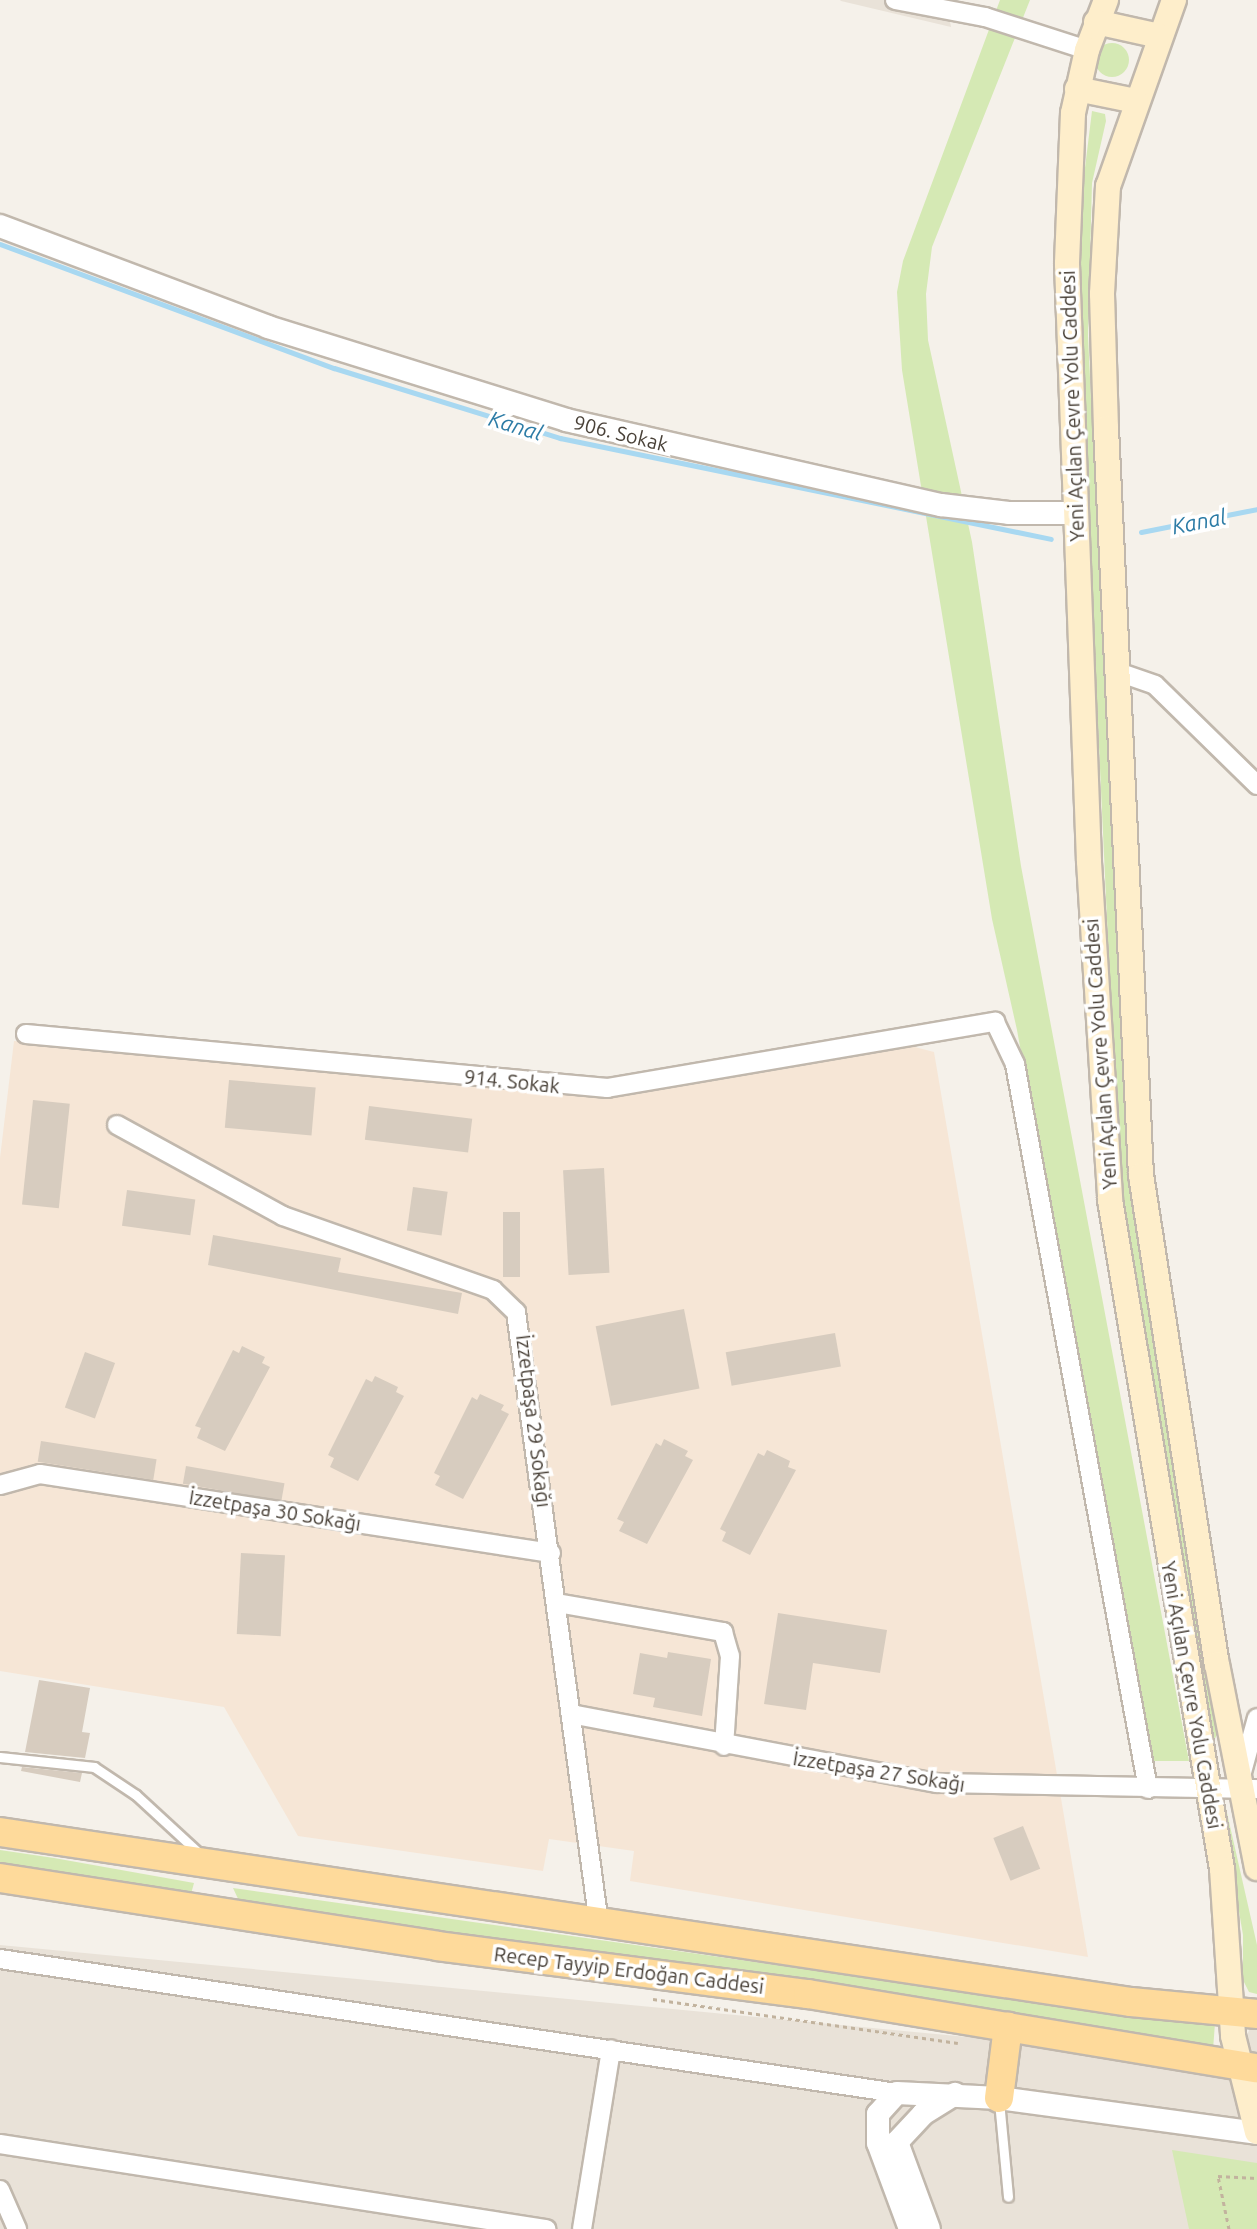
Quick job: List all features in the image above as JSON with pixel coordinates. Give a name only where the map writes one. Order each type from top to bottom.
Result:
[{"type":"main road","name":"Yeni Açılan Çevre Yolu Caddesi","points":[[1106,0],[1096,22],[1077,89],[1067,264],[1089,877],[1113,1232],[1226,1897],[1257,2132]]},
{"type":"main road","name":"Yeni Açılan Çevre Yolu Caddesi","points":[[1174,0],[1108,186],[1103,257],[1118,672],[1145,1215],[1248,1788],[1257,1868]]},
{"type":"main road","points":[[1096,22],[1159,36]]},
{"type":"main road","points":[[1077,89],[1136,101]]},
{"type":"main road","name":"Recep Tayyip Erdoğan Caddesi","points":[[0,1832],[1131,2002],[1243,2012]]},
{"type":"main road","name":"Recep Tayyip Erdoğan Caddesi","points":[[0,1878],[437,1946],[808,1994],[1249,2067]]},
{"type":"main road","points":[[999,2098],[1008,2027]]},
{"type":"street","points":[[895,0],[988,8],[1087,50]]},
{"type":"street","name":"906. Sokak","points":[[0,226],[268,327],[566,420],[941,505],[1009,513],[1075,513]]},
{"type":"street","points":[[1118,672],[1155,685],[1257,785]]},
{"type":"street","name":"914. Sokak","points":[[26,1034],[607,1088],[995,1022],[1015,1064],[1148,1789]]},
{"type":"street","name":"İzzetpaşa 29 Sokağı","points":[[117,1125],[283,1216],[493,1290],[508,1300],[521,1325],[599,1924]]},
{"type":"street","name":"İzzetpaşa 30 Sokağı","points":[[0,1485],[40,1474],[551,1553]]},
{"type":"street","points":[[557,1603],[723,1632],[730,1656],[724,1746]]},
{"type":"street","name":"İzzetpaşa 27 Sokağı","points":[[571,1714],[724,1746],[937,1783],[1148,1789],[1248,1788]]},
{"type":"street","points":[[1248,1788],[1257,1718]]},
{"type":"street","points":[[0,1959],[897,2093],[999,2098],[1257,2132]]},
{"type":"street","points":[[582,2229],[611,2049]]},
{"type":"street","points":[[897,2093],[878,2114],[878,2143],[910,2229]]},
{"type":"street","points":[[929,2229],[897,2142],[923,2114],[955,2094]]},
{"type":"street","points":[[0,2144],[546,2229]]},
{"type":"street","points":[[0,2190],[17,2229]]},
{"type":"lane","points":[[0,1757],[94,1767],[136,1795],[212,1864]]},
{"type":"lane","points":[[999,2098],[1008,2197]]},
{"type":"path","points":[[1229,2229],[1218,2176],[1257,2178]]},
{"type":"shaded area","points":[[946,0],[951,27],[841,1]]},
{"type":"shaded area","points":[[14,1041],[615,1097],[895,1042],[934,1052],[1088,1957],[630,1881],[634,1851],[549,1839],[543,1871],[298,1836],[224,1707],[0,1671],[0,1158]]},
{"type":"shaded area","points":[[0,1945],[1051,2045],[1227,2076],[1257,2014],[1257,2229],[0,2229]]},
{"type":"green space","points":[[1000,0],[1030,0],[932,247],[926,294],[928,340],[972,542],[1021,866],[1189,1761],[1148,1761],[1017,1030],[992,919],[902,370],[897,292],[903,261]]},
{"type":"green space","points":[[1112,43],[1124,48],[1129,60],[1124,72],[1112,77],[1100,72],[1095,60],[1100,48]]},
{"type":"green space","points":[[1092,111],[1105,114],[1106,121],[1092,183],[1088,336],[1129,1188],[1218,1732],[1214,1741],[1119,1177],[1080,338],[1080,208]]},
{"type":"green space","points":[[1225,1804],[1257,1945],[1257,1994],[1249,1992],[1243,1980],[1243,1935],[1221,1806]]},
{"type":"green space","points":[[0,1850],[194,1883],[191,1894],[0,1866]]},
{"type":"green space","points":[[233,1888],[1149,2018],[1215,2023],[1213,2050],[893,1993],[240,1903]]},
{"type":"green space","points":[[1172,2150],[1257,2163],[1257,2229],[1189,2229]]},
{"type":"building","points":[[229,1080],[316,1088],[311,1135],[225,1128]]},
{"type":"building","points":[[33,1100],[70,1104],[59,1208],[22,1204]]},
{"type":"building","points":[[369,1106],[472,1119],[468,1152],[365,1140]]},
{"type":"building","points":[[604,1168],[609,1273],[569,1275],[563,1170]]},
{"type":"building","points":[[413,1187],[448,1192],[442,1235],[407,1231]]},
{"type":"building","points":[[127,1190],[195,1200],[190,1235],[122,1226]]},
{"type":"building","points":[[503,1212],[520,1212],[520,1277],[503,1277]]},
{"type":"building","points":[[213,1235],[341,1258],[338,1272],[462,1293],[458,1314],[208,1265]]},
{"type":"building","points":[[684,1309],[699,1389],[611,1406],[596,1326]]},
{"type":"building","points":[[835,1333],[841,1366],[732,1386],[726,1352]]},
{"type":"building","points":[[242,1346],[265,1357],[262,1363],[270,1367],[225,1451],[197,1438],[201,1428],[195,1426],[233,1350],[239,1353]]},
{"type":"building","points":[[85,1352],[115,1363],[95,1418],[65,1407]]},
{"type":"building","points":[[375,1376],[398,1387],[396,1392],[404,1396],[358,1481],[330,1467],[334,1458],[328,1455],[366,1379],[372,1382]]},
{"type":"building","points":[[480,1394],[504,1405],[501,1410],[509,1414],[463,1499],[435,1485],[440,1476],[434,1473],[472,1397],[477,1400]]},
{"type":"building","points":[[664,1439],[688,1451],[685,1456],[693,1460],[647,1544],[619,1531],[624,1522],[617,1519],[656,1443],[661,1446]]},
{"type":"building","points":[[41,1441],[157,1459],[153,1480],[38,1462]]},
{"type":"building","points":[[767,1450],[790,1461],[788,1467],[796,1470],[750,1555],[722,1541],[726,1532],[720,1529],[758,1453],[764,1456]]},
{"type":"building","points":[[186,1466],[284,1483],[281,1501],[183,1484]]},
{"type":"building","points":[[241,1553],[285,1555],[281,1636],[237,1634]]},
{"type":"building","points":[[778,1613],[887,1630],[880,1673],[813,1663],[806,1710],[764,1704]]},
{"type":"building","points":[[668,1652],[711,1659],[702,1716],[653,1707],[655,1698],[633,1694],[640,1653],[667,1658]]},
{"type":"building","points":[[39,1680],[90,1688],[82,1732],[90,1733],[85,1758],[25,1752]]},
{"type":"building","points":[[22,1767],[82,1773],[80,1782],[21,1771]]},
{"type":"building","points":[[1023,1826],[1040,1869],[1011,1881],[993,1838]]},
{"type":"waterway","name":"Kanal","points":[[0,244],[334,368],[560,438],[1051,539]]},
{"type":"waterway","name":"Kanal","points":[[1141,532],[1257,509]]}]
